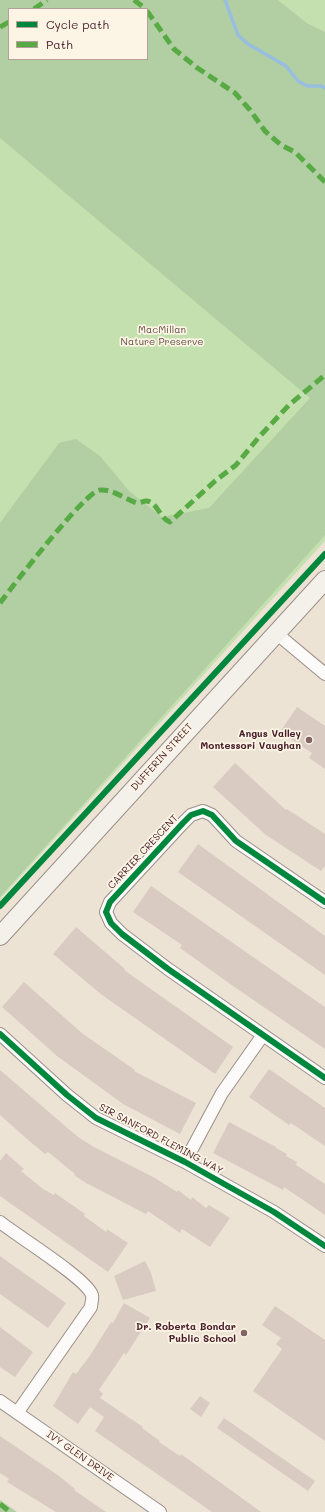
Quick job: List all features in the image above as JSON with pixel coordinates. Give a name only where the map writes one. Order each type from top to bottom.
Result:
[{"type":"main road","name":"DUFFERIN STREET","points":[[0,936],[325,580]]},
{"type":"street","points":[[276,633],[325,674]]},
{"type":"street","name":"CARRIER CRESCENT","points":[[325,902],[236,841],[212,815],[203,811],[191,815],[110,902],[106,912],[111,923],[122,934],[168,969],[325,1078]]},
{"type":"street","name":"SIR SANFORD FLEMING WAY","points":[[0,1034],[66,1095],[96,1118],[186,1162],[274,1212],[325,1246]]},
{"type":"street","points":[[186,1162],[222,1093],[263,1035]]},
{"type":"street","points":[[0,1222],[68,1272],[83,1284],[92,1295],[91,1307],[17,1413]]},
{"type":"street","name":"IVY GLEN DRIVE","points":[[0,1401],[160,1512]]},
{"type":"green space","name":"MacMillan Nature Preserve","points":[[0,0],[160,0],[325,131],[325,541],[0,899]]},
{"type":"green space","name":"MacMillan Nature Preserve","points":[[0,0],[278,0],[307,23],[325,32],[325,535],[0,897],[0,523],[59,443],[76,439],[100,456],[129,491],[162,517],[209,508],[310,398],[0,138]]},
{"type":"green space","points":[[278,0],[325,0],[325,32],[307,23]]},
{"type":"green space","points":[[0,1500],[17,1512],[0,1512]]},
{"type":"building","points":[[297,707],[325,726],[325,769],[309,758],[312,753],[280,732]]},
{"type":"building","points":[[235,763],[286,810],[287,809],[325,834],[325,866],[321,871],[266,835],[213,787]]},
{"type":"building","points":[[198,844],[325,936],[325,975],[178,872]]},
{"type":"building","points":[[151,886],[325,1007],[325,1049],[233,986],[180,948],[182,945],[133,912]]},
{"type":"building","points":[[76,927],[125,969],[124,970],[233,1047],[215,1074],[102,995],[53,954]]},
{"type":"building","points":[[24,982],[83,1034],[135,1070],[134,1071],[196,1103],[180,1134],[123,1104],[57,1056],[2,1007]]},
{"type":"building","points":[[269,1069],[325,1108],[325,1146],[291,1123],[289,1125],[249,1097]]},
{"type":"building","points":[[0,1070],[78,1137],[94,1147],[155,1178],[177,1192],[178,1190],[191,1200],[192,1197],[206,1208],[209,1205],[230,1218],[210,1247],[182,1229],[180,1233],[148,1211],[146,1214],[86,1183],[74,1175],[75,1174],[48,1152],[45,1154],[27,1139],[0,1115]]},
{"type":"building","points":[[229,1122],[287,1154],[286,1156],[297,1162],[296,1165],[325,1184],[325,1215],[284,1187],[283,1190],[213,1153]]},
{"type":"building","points":[[6,1153],[24,1169],[21,1171],[43,1189],[54,1195],[55,1193],[85,1214],[84,1216],[106,1232],[107,1229],[128,1243],[108,1272],[0,1196],[0,1161]]},
{"type":"building","points":[[0,1256],[66,1303],[48,1328],[0,1294]]},
{"type":"building","points":[[145,1261],[151,1273],[156,1291],[123,1300],[114,1276]]},
{"type":"building","points":[[124,1303],[150,1318],[126,1355],[124,1353],[99,1390],[103,1394],[100,1398],[143,1427],[142,1428],[160,1441],[159,1442],[180,1456],[181,1454],[261,1512],[212,1512],[95,1431],[104,1417],[90,1407],[78,1424],[53,1406],[73,1372],[76,1374],[89,1357],[111,1322],[113,1323]]},
{"type":"building","points":[[275,1306],[325,1340],[325,1441],[253,1391],[282,1349],[276,1344],[281,1338],[262,1325]]},
{"type":"building","points":[[0,1327],[33,1352],[15,1377],[0,1367]]},
{"type":"building","points":[[200,1396],[210,1403],[201,1417],[190,1409]]},
{"type":"building","points":[[224,1418],[315,1481],[308,1491],[217,1428]]},
{"type":"building","points":[[0,1436],[59,1476],[75,1489],[74,1490],[106,1512],[56,1512],[7,1482],[9,1479],[0,1473]]},
{"type":"waterway","points":[[225,0],[238,35],[248,44],[286,66],[298,81],[307,86],[321,86],[325,88]]},
{"type":"marked path","points":[[35,8],[47,0]]},
{"type":"marked path","points":[[134,0],[145,8]]},
{"type":"marked path","points":[[148,12],[174,49],[196,67],[235,93],[250,110],[265,131],[281,145],[295,152],[325,182]]},
{"type":"marked path","points":[[0,27],[8,23]]},
{"type":"marked path","points":[[0,603],[49,540],[80,505],[92,494],[100,490],[105,490],[137,503],[145,501],[150,502],[170,522],[215,481],[236,465],[259,437],[289,405],[325,375]]},
{"type":"marked path","points":[[0,1504],[10,1512]]},
{"type":"cycle path","points":[[0,906],[325,554]]},
{"type":"cycle path","points":[[325,902],[236,841],[212,815],[203,811],[191,815],[183,823],[110,902],[106,912],[111,923],[122,934],[168,969],[325,1078]]},
{"type":"cycle path","points":[[0,1034],[67,1095],[96,1118],[185,1162],[274,1212],[325,1246]]},
{"type":"place","name":"Angus Valley Montessori Vaughan","points":[[309,740]]},
{"type":"place","name":"Dr. Roberta Bondar Public School","points":[[244,1333]]}]
